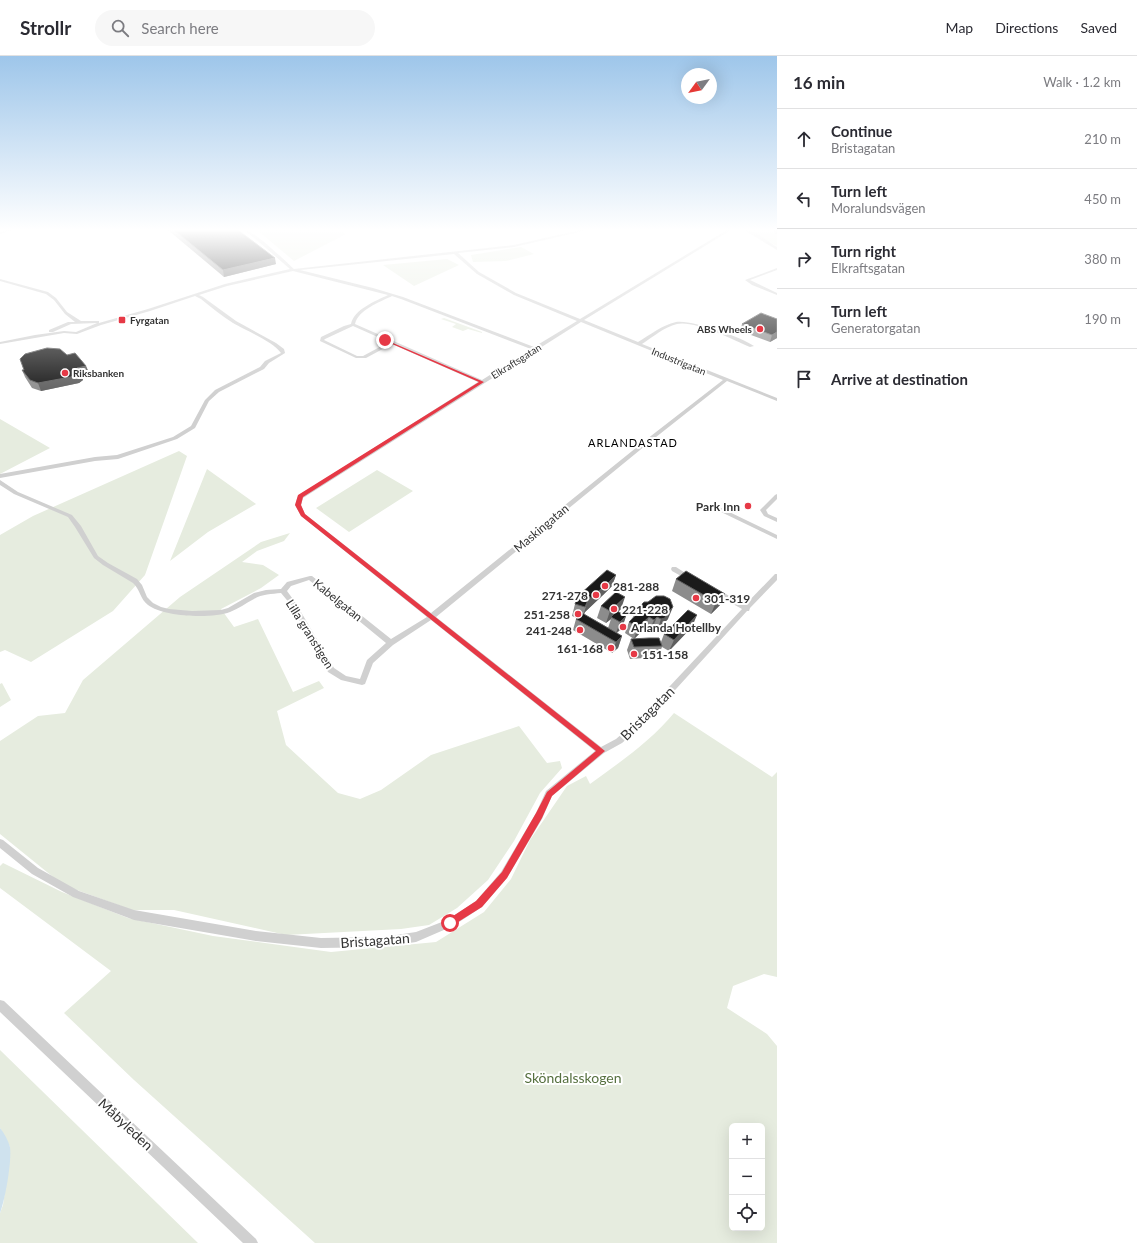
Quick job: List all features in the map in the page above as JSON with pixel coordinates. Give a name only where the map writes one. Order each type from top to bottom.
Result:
[{"type":"street","points":[[19,285],[46,293],[55,299],[66,313],[80,323],[86,325],[85,329]]},
{"type":"street","points":[[0,343],[64,332],[73,333],[229,285]]},
{"type":"street","points":[[354,285],[392,295],[534,350]]},
{"type":"street","name":"Industrigatan","points":[[498,285],[777,400]]},
{"type":"street","name":"Elkraftsgatan","points":[[431,616],[303,515],[298,505],[300,496],[640,285]]},
{"type":"street","points":[[756,285],[777,294]]},
{"type":"street","points":[[353,325],[354,319],[361,313],[392,295]]},
{"type":"street","points":[[0,476],[118,457],[175,438],[193,426],[207,400],[217,391],[262,368],[267,362],[283,354],[282,350],[274,344],[234,322],[202,298],[195,296]]},
{"type":"street","points":[[64,332],[62,329],[64,326],[66,313]]},
{"type":"street","points":[[31,337],[64,326],[103,321],[131,315]]},
{"type":"street","points":[[638,344],[680,322],[715,331],[752,346]]},
{"type":"street","points":[[391,343],[361,357],[356,357],[322,341],[323,338],[353,325],[482,382]]},
{"type":"street","points":[[715,331],[732,334]]},
{"type":"street","name":"Maskingatan","points":[[362,682],[370,662],[391,643],[431,616],[649,440],[726,380]]},
{"type":"street","points":[[0,482],[16,493],[70,516],[76,522],[95,556],[108,566],[136,581],[142,589],[145,600],[164,611],[182,613],[222,612],[256,595],[265,592],[283,591]]},
{"type":"street","points":[[777,496],[763,510],[766,515],[777,520]]},
{"type":"street","points":[[721,510],[777,537]]},
{"type":"street","points":[[674,569],[695,580]]},
{"type":"street","name":"Bristagatan","points":[[0,843],[35,870],[76,894],[134,915],[256,936],[321,942],[383,942],[416,937],[450,923],[479,904],[504,875],[539,816],[549,794],[602,751],[619,741],[643,720],[777,576]]},
{"type":"street","name":"Kabelgatan","points":[[283,591],[289,584],[310,578],[391,643]]},
{"type":"street","points":[[709,588],[747,609]]},
{"type":"street","name":"Lilla granstigen","points":[[283,591],[293,604],[330,670],[344,678],[362,682]]},
{"type":"street","points":[[431,616],[602,751]]},
{"type":"street","name":"Måbyleden","points":[[0,1005],[252,1243]]},
{"type":"green space","points":[[444,318],[482,333],[468,329],[463,331],[452,327],[456,324],[441,319]]},
{"type":"green space","points":[[0,419],[50,448],[0,474]]},
{"type":"green space","points":[[179,451],[187,456],[145,575],[113,611],[31,662],[5,650],[0,652],[0,535],[33,516]]},
{"type":"green space","points":[[207,469],[256,504],[208,532],[170,561]]},
{"type":"green space","points":[[377,470],[413,491],[349,532],[316,508]]},
{"type":"green space","points":[[290,533],[284,541],[257,551],[242,562],[263,565],[279,575],[261,588],[221,609],[234,627],[258,619],[293,692],[319,681],[324,688],[277,711],[286,745],[338,793],[360,799],[381,790],[431,755],[519,726],[547,763],[560,761],[562,768],[540,793],[514,841],[488,880],[457,908],[429,925],[401,929],[286,935],[174,910],[132,910],[63,885],[0,834],[0,741],[38,716],[65,713],[83,680],[180,597],[261,542]]},
{"type":"green space","points":[[2,683],[11,700],[0,707],[0,684]]},
{"type":"green space","name":"Sköndalsskogen","points":[[674,713],[772,777],[777,772],[777,977],[764,974],[733,986],[727,1008],[767,1034],[777,1046],[777,1243],[315,1243],[134,1080],[64,1013],[111,971],[0,888],[0,866],[3,863],[62,892],[128,918],[213,936],[331,952],[436,942],[484,912],[511,879],[530,840],[567,786],[586,776],[590,784],[655,733]]},
{"type":"green space","points":[[0,1050],[198,1243],[0,1243],[0,1213],[3,1205],[10,1147],[0,1128]]},
{"type":"water","points":[[0,1128],[10,1147],[10,1161],[8,1180],[0,1213]]},
{"type":"building","points":[[761,313],[777,319],[777,332],[772,335],[742,324]]},
{"type":"building","name":"Riksbanken","points":[[47,348],[60,349],[67,355],[75,353],[86,366],[77,368],[81,373],[76,376],[38,383],[30,380],[22,370],[24,370],[20,359],[25,354]]},
{"type":"building","points":[[607,570],[616,575],[588,600],[585,607],[575,604],[578,596]]},
{"type":"building","points":[[686,571],[725,594],[716,602],[676,579]]},
{"type":"building","points":[[616,592],[625,597],[610,611],[601,606]]},
{"type":"building","points":[[656,596],[664,596],[670,599],[673,607],[666,614],[665,618],[661,619],[657,617],[654,620],[649,617],[638,627],[629,622],[639,612],[636,610],[644,602],[648,602]]},
{"type":"building","points":[[688,610],[697,615],[674,640],[664,634]]},
{"type":"building","points":[[617,611],[626,616],[620,622],[611,617]]},
{"type":"building","points":[[582,613],[622,636],[616,642],[576,619]]},
{"type":"building","points":[[659,638],[662,646],[634,647],[631,639]]},
{"type":"place","name":"Fyrgatan","points":[[122,320]]},
{"type":"place","name":"ABS Wheels","points":[[760,329]]},
{"type":"place","name":"Riksbanken","points":[[65,373]]},
{"type":"place","name":"Park Inn","points":[[748,506]]},
{"type":"place","name":"281-288","points":[[605,586]]},
{"type":"place","name":"271-278","points":[[596,595]]},
{"type":"place","name":"301-319","points":[[696,598]]},
{"type":"place","name":"221-228","points":[[614,609]]},
{"type":"place","name":"251-258","points":[[578,614]]},
{"type":"place","name":"Arlanda Hotellby","points":[[623,627]]},
{"type":"place","name":"241-248","points":[[580,630]]},
{"type":"place","name":"161-168","points":[[611,648]]},
{"type":"place","name":"151-158","points":[[634,654]]},
{"type":"district","name":"ARLANDASTAD","points":[[633,442]]},
{"type":"route","points":[[385,340],[482,382],[300,496],[298,505],[303,515],[602,751],[549,794],[539,816],[523,840],[504,875],[479,904],[450,923]]}]
